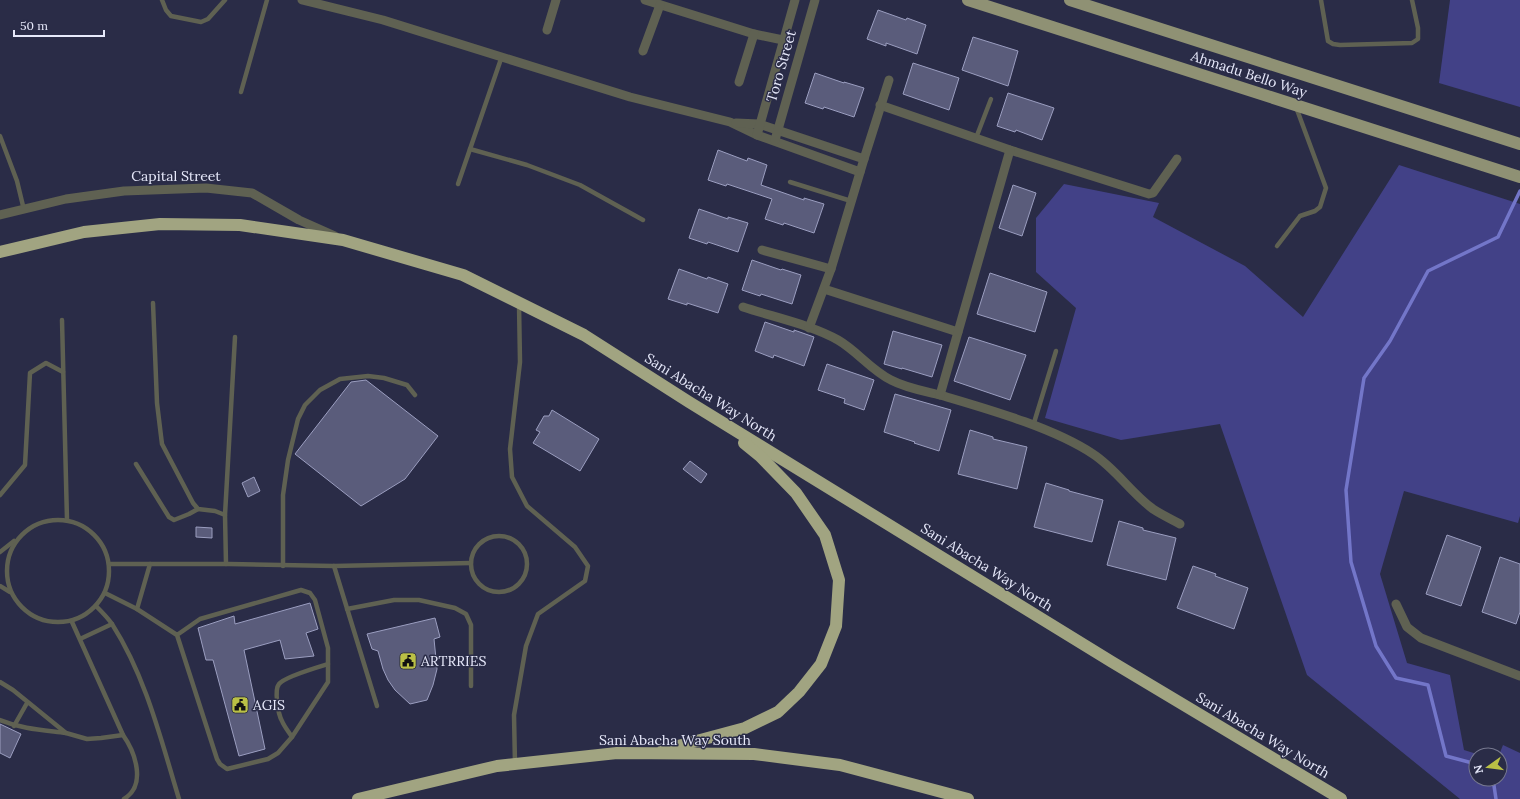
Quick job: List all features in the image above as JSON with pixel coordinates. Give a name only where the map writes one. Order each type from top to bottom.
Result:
[{"type":"highway","name":"Sani Abacha Way North","points":[[0,252],[84,232],[160,224],[240,225],[343,240],[462,275],[584,335],[689,402],[1112,662],[1341,799]]},
{"type":"highway","points":[[650,753],[745,728],[778,712],[799,692],[821,664],[836,626],[839,580],[825,535],[796,493],[760,456],[689,402]]},
{"type":"highway","name":"Sani Abacha Way South","points":[[358,799],[498,766],[617,753],[754,754],[840,765],[968,799]]},
{"type":"main road","name":"Ahmadu Bello Way","points":[[968,0],[1520,177]]},
{"type":"main road","name":"Ahmadu Bello Way","points":[[1070,0],[1520,144]]},
{"type":"street","points":[[302,0],[383,20],[630,97],[730,122],[759,124],[864,159]]},
{"type":"street","points":[[547,30],[556,0]]},
{"type":"street","points":[[645,0],[754,34],[783,40]]},
{"type":"street","name":"Toro Street","points":[[757,135],[795,0]]},
{"type":"street","name":"Toro Street","points":[[775,140],[815,0]]},
{"type":"street","points":[[643,51],[660,5]]},
{"type":"street","points":[[739,82],[754,34]]},
{"type":"street","points":[[809,328],[831,269],[880,105],[889,80]]},
{"type":"street","points":[[880,105],[1010,150],[1149,194],[1153,193],[1177,159]]},
{"type":"street","points":[[730,122],[757,135],[775,140],[860,172]]},
{"type":"street","points":[[940,396],[1010,150]]},
{"type":"street","name":"Capital Street","points":[[0,215],[66,199],[124,191],[206,188],[252,193],[299,220],[343,240]]},
{"type":"street","points":[[762,250],[831,269]]},
{"type":"street","points":[[824,289],[958,332]]},
{"type":"street","points":[[743,307],[809,328],[839,340],[872,369],[891,380],[908,387],[1034,426],[1066,439],[1094,454],[1121,477],[1153,509],[1180,524]]},
{"type":"street","points":[[1396,604],[1407,627],[1421,638],[1520,676]]},
{"type":"lane","points":[[162,0],[166,10],[171,16],[201,22],[208,19],[225,0]]},
{"type":"lane","points":[[241,92],[267,0]]},
{"type":"lane","points":[[1321,0],[1328,41],[1333,44],[1340,45],[1412,43],[1418,38],[1418,28],[1412,0]]},
{"type":"lane","points":[[458,184],[502,56]]},
{"type":"lane","points":[[976,138],[991,98]]},
{"type":"lane","points":[[1277,246],[1300,216],[1315,211],[1320,207],[1326,188],[1295,105]]},
{"type":"lane","points":[[0,136],[17,181],[24,210]]},
{"type":"lane","points":[[470,149],[527,165],[580,185],[643,220]]},
{"type":"lane","points":[[790,182],[851,201]]},
{"type":"lane","points":[[153,303],[157,404],[162,440],[193,503],[198,509]]},
{"type":"lane","points":[[515,764],[514,715],[526,646],[538,614],[585,581],[588,566],[575,546],[527,506],[512,477],[510,449],[520,362],[519,303]]},
{"type":"lane","points":[[62,320],[67,520]]},
{"type":"lane","points":[[226,564],[224,515],[235,337]]},
{"type":"lane","points":[[1034,426],[1056,351]]},
{"type":"lane","points":[[0,495],[25,465],[30,373],[46,363],[63,372]]},
{"type":"lane","points":[[283,566],[283,495],[288,460],[298,419],[305,405],[320,390],[340,379],[368,376],[384,378],[407,385],[415,394]]},
{"type":"lane","points":[[136,464],[169,517],[174,520],[198,509],[215,511],[224,515]]},
{"type":"lane","points":[[0,552],[31,527],[45,521],[67,520],[82,526],[96,537],[104,550],[108,564],[109,579],[105,593],[96,606],[85,615],[72,622],[57,623],[42,621],[29,615],[18,605],[10,592],[6,578],[7,563],[11,548],[20,536]]},
{"type":"lane","points":[[494,536],[504,536],[513,539],[520,546],[525,554],[527,564],[521,581],[515,587],[507,591],[498,592],[490,590],[479,583],[472,572],[471,563],[472,554],[477,545],[485,539],[494,536]]},
{"type":"lane","points":[[108,564],[334,566],[471,563]]},
{"type":"lane","points":[[137,609],[150,564]]},
{"type":"lane","points":[[334,566],[377,706]]},
{"type":"lane","points":[[0,586],[10,592]]},
{"type":"lane","points":[[105,593],[137,609],[176,635],[220,764],[227,769],[268,759],[278,753],[292,737],[328,682],[328,648],[315,600],[310,593],[306,591],[300,590],[200,619],[176,635]]},
{"type":"lane","points":[[347,609],[394,600],[419,600],[455,608],[466,614],[471,625],[472,686]]},
{"type":"lane","points":[[96,606],[112,624],[131,659],[152,711],[180,799]]},
{"type":"lane","points":[[72,622],[123,735],[130,746],[137,765],[137,778],[134,788],[124,799]]},
{"type":"lane","points":[[80,639],[112,624]]},
{"type":"lane","points":[[292,737],[281,719],[276,690],[279,684],[286,679],[328,664]]},
{"type":"lane","points":[[0,682],[66,733]]},
{"type":"lane","points":[[14,726],[27,702]]},
{"type":"lane","points":[[0,720],[14,726],[66,733],[87,739],[123,735]]},
{"type":"shaded area","points":[[1450,0],[1520,0],[1520,107],[1439,83]]},
{"type":"shaded area","points":[[1399,165],[1520,204],[1520,516],[1518,523],[1404,491],[1380,574],[1407,663],[1450,675],[1464,750],[1468,751],[1468,787],[1508,787],[1508,747],[1520,753],[1520,799],[1460,799],[1307,675],[1220,424],[1121,440],[1045,418],[1076,308],[1036,272],[1036,218],[1064,184],[1159,203],[1153,217],[1245,266],[1303,317]]},
{"type":"building","points":[[878,10],[926,25],[917,54],[886,43],[886,46],[867,39]]},
{"type":"building","points":[[973,37],[1018,51],[1008,86],[962,70]]},
{"type":"building","points":[[913,63],[959,78],[949,110],[903,94]]},
{"type":"building","points":[[815,73],[864,88],[854,117],[824,107],[823,109],[805,103]]},
{"type":"building","points":[[1008,93],[1054,108],[1042,140],[1016,130],[1015,132],[997,126]]},
{"type":"building","points":[[718,150],[747,161],[748,158],[767,165],[761,185],[804,200],[804,198],[824,204],[814,233],[784,223],[783,225],[765,219],[772,199],[727,184],[726,186],[708,180]]},
{"type":"building","points":[[1013,185],[1036,193],[1022,236],[999,228]]},
{"type":"building","points":[[699,209],[728,219],[728,217],[748,223],[738,252],[708,242],[707,244],[689,238]]},
{"type":"building","points":[[752,260],[801,275],[792,304],[761,294],[760,296],[742,290]]},
{"type":"building","points":[[679,269],[707,279],[708,277],[728,284],[718,313],[687,303],[687,305],[668,299]]},
{"type":"building","points":[[990,273],[1047,292],[1035,332],[977,314]]},
{"type":"building","points":[[765,322],[814,337],[804,366],[774,355],[773,358],[755,351]]},
{"type":"building","points":[[893,331],[942,345],[932,377],[884,364]]},
{"type":"building","points":[[969,337],[1026,355],[1010,400],[954,381]]},
{"type":"building","points":[[827,364],[874,380],[864,410],[844,403],[845,399],[818,390]]},
{"type":"building","points":[[366,380],[438,436],[405,479],[361,506],[295,454],[351,382]]},
{"type":"building","points":[[895,394],[951,410],[939,451],[884,432]]},
{"type":"building","points":[[552,410],[599,439],[580,471],[533,443],[540,432],[536,430],[544,416],[549,416]]},
{"type":"building","points":[[970,430],[993,437],[993,439],[1027,447],[1017,489],[958,474]]},
{"type":"building","points":[[690,461],[707,474],[701,483],[683,469]]},
{"type":"building","points":[[254,477],[260,491],[248,497],[242,483]]},
{"type":"building","points":[[1046,483],[1103,500],[1092,542],[1034,527]]},
{"type":"building","points":[[1119,521],[1143,528],[1143,530],[1176,538],[1166,580],[1107,565]]},
{"type":"building","points":[[196,527],[212,528],[212,538],[196,537]]},
{"type":"building","points":[[1447,535],[1481,547],[1461,606],[1426,594]]},
{"type":"building","points":[[1500,557],[1520,564],[1520,612],[1516,624],[1482,612]]},
{"type":"building","points":[[1193,566],[1248,588],[1234,629],[1177,608]]},
{"type":"building","name":"AGIS","points":[[310,603],[318,629],[306,633],[314,656],[285,659],[280,640],[244,650],[265,749],[239,756],[213,660],[206,660],[198,628],[234,616],[235,624]]},
{"type":"building","name":"ARTRRIES","points":[[435,618],[440,637],[434,639],[437,669],[433,685],[427,700],[410,704],[395,690],[388,680],[378,651],[372,649],[367,634]]},
{"type":"building","points":[[0,724],[21,734],[10,758],[0,753]]},
{"type":"waterway","points":[[1468,762],[1446,756],[1428,685],[1396,678],[1376,646],[1351,562],[1346,490],[1364,378],[1390,341],[1428,271],[1498,237],[1520,191]]},
{"type":"waterway","points":[[1494,787],[1496,799]]},
{"type":"place","name":"ARTRRIES","points":[[408,661]]},
{"type":"place","name":"AGIS","points":[[240,705]]}]
